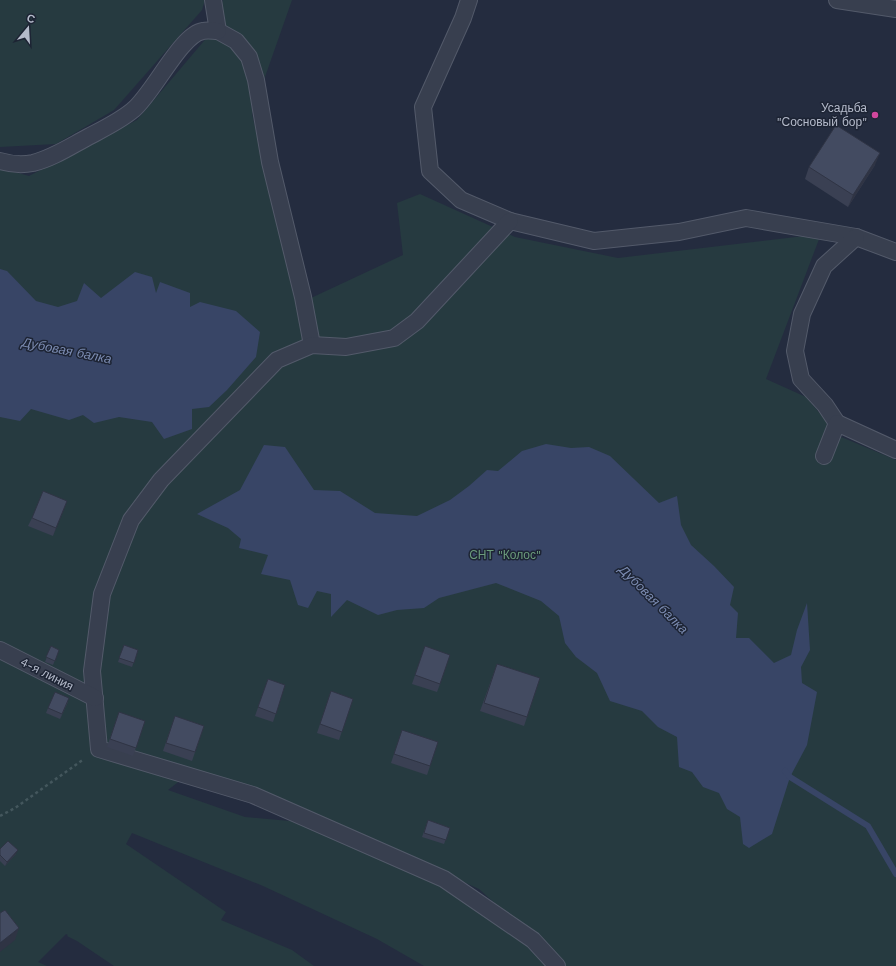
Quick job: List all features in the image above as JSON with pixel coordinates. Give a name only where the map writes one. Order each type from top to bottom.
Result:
[{"type":"street","points":[[212,0],[218,31]]},
{"type":"street","points":[[469,0],[463,18],[423,107],[430,171],[460,200],[510,221],[594,241],[680,232],[746,218],[856,237],[896,252]]},
{"type":"street","points":[[837,0],[896,9]]},
{"type":"street","points":[[0,161],[10,163],[32,163],[50,158],[134,110],[186,41],[201,31],[218,31],[236,41],[249,57],[256,80],[270,162],[303,296],[312,345]]},
{"type":"street","points":[[510,221],[417,321],[394,338],[346,347],[312,345],[277,360],[161,480],[131,520],[102,594],[92,671],[99,749],[253,795],[444,879],[533,940],[557,966]]},
{"type":"street","points":[[856,237],[824,266],[802,314],[795,351],[801,379],[825,405],[837,423],[896,450]]},
{"type":"street","points":[[824,456],[837,423]]},
{"type":"street","name":"4-я линия","points":[[0,650],[94,698]]},
{"type":"path","points":[[0,816],[15,808],[99,749]]},
{"type":"green space","points":[[0,0],[205,0],[202,10],[114,110],[56,144],[0,147]]},
{"type":"green space","name":"СНТ \"Колос\"","points":[[223,0],[292,0],[252,114],[296,305],[403,255],[397,203],[420,194],[515,237],[618,258],[821,234],[766,379],[806,397],[839,436],[896,460],[896,966],[564,966],[479,889],[435,869],[434,882],[529,947],[547,966],[424,966],[377,939],[263,886],[132,833],[126,844],[226,912],[221,920],[292,950],[314,966],[114,966],[66,934],[38,962],[47,966],[0,966],[0,168],[29,176],[137,120],[209,35]],"holes":[[[195,769],[360,833],[374,840],[301,822],[245,817],[168,790]]]},
{"type":"water","points":[[0,269],[7,271],[36,301],[58,307],[77,301],[84,283],[101,298],[135,272],[152,277],[156,293],[160,282],[190,293],[190,307],[200,302],[236,311],[260,332],[256,357],[227,390],[209,407],[192,409],[192,429],[164,439],[152,422],[119,417],[94,423],[83,415],[69,420],[31,409],[20,421],[0,417]]},
{"type":"water","points":[[546,444],[571,448],[589,447],[610,456],[659,503],[677,496],[681,525],[691,545],[734,587],[730,605],[738,613],[736,638],[749,638],[774,663],[791,655],[797,630],[807,603],[810,650],[801,667],[802,683],[817,692],[807,745],[790,777],[772,834],[749,848],[743,844],[740,817],[727,809],[719,793],[703,787],[692,772],[679,767],[677,737],[658,727],[642,711],[610,701],[597,673],[576,657],[565,643],[559,616],[541,601],[496,583],[439,598],[424,608],[397,610],[378,615],[347,600],[331,617],[331,594],[317,591],[308,608],[298,605],[290,580],[261,574],[268,555],[239,548],[241,539],[228,528],[197,514],[240,490],[264,445],[285,447],[314,490],[340,491],[375,513],[417,516],[450,500],[487,470],[498,471],[522,451]]},
{"type":"building","points":[[836,125],[880,153],[853,195],[809,167]]},
{"type":"building","points":[[43,491],[67,501],[56,528],[32,518]]},
{"type":"building","points":[[124,645],[138,650],[134,663],[119,658]]},
{"type":"building","points":[[51,646],[59,650],[55,661],[46,657]]},
{"type":"building","points":[[425,646],[450,655],[440,684],[415,675]]},
{"type":"building","points":[[497,664],[540,678],[527,717],[484,703]]},
{"type":"building","points":[[268,679],[285,685],[276,714],[258,707]]},
{"type":"building","points":[[331,691],[353,699],[342,732],[320,724]]},
{"type":"building","points":[[55,692],[69,698],[62,714],[48,708]]},
{"type":"building","points":[[119,712],[145,721],[136,748],[110,739]]},
{"type":"building","points":[[175,716],[204,726],[195,752],[166,743]]},
{"type":"building","points":[[402,730],[438,742],[430,766],[394,754]]},
{"type":"building","points":[[428,820],[450,828],[446,840],[424,833]]},
{"type":"building","points":[[8,841],[18,850],[7,862],[0,855],[0,849]]},
{"type":"building","points":[[5,910],[19,928],[0,943],[0,913]]},
{"type":"waterway","name":"Дубовая балка","points":[[785,771],[790,777],[868,826],[896,874]]},
{"type":"place","name":"Усадьба \"Сосновый бор\"","points":[[875,115]]}]
